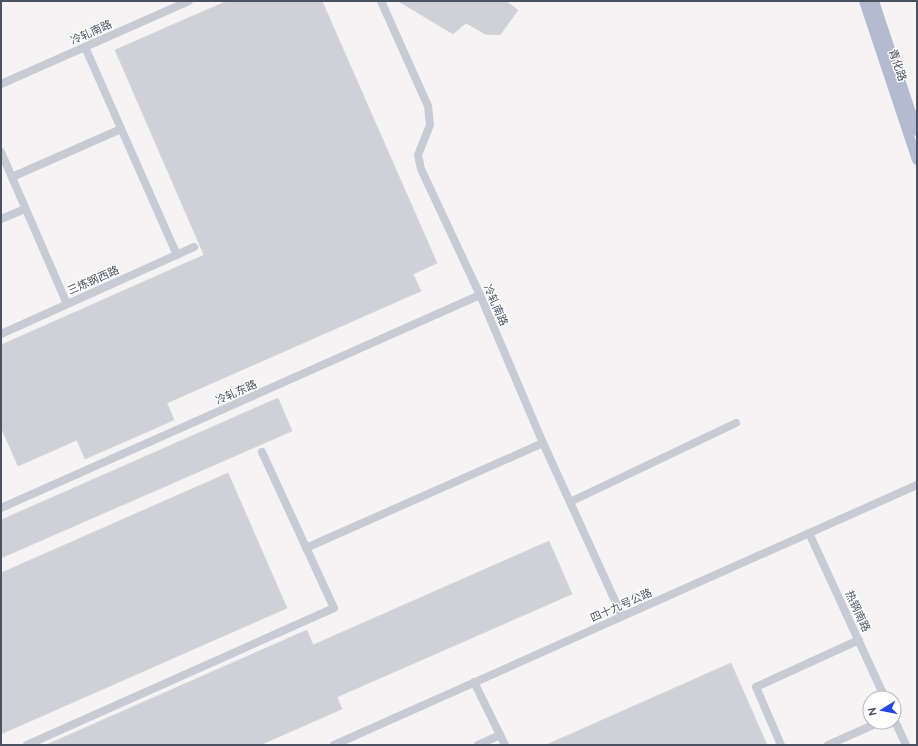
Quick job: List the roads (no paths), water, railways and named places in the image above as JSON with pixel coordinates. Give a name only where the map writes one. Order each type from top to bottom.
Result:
[{"type":"main road","name":"青化路","points":[[864,1],[917,160]]},
{"type":"main road","name":"青化路","points":[[874,1],[917,131]]},
{"type":"lane","name":"冷轧南路","points":[[1,84],[189,1]]},
{"type":"lane","name":"冷轧南路","points":[[381,1],[428,106],[430,125],[418,155],[421,169],[480,295],[543,443],[622,616]]},
{"type":"lane","points":[[85,47],[177,255]]},
{"type":"lane","points":[[12,177],[122,129]]},
{"type":"lane","points":[[1,152],[67,304]]},
{"type":"lane","points":[[1,219],[25,209]]},
{"type":"lane","name":"三炼钢西路","points":[[1,334],[194,247]]},
{"type":"lane","name":"冷轧东路","points":[[1,508],[480,295]]},
{"type":"lane","points":[[570,502],[736,423]]},
{"type":"lane","points":[[306,548],[543,443]]},
{"type":"lane","points":[[26,745],[334,608],[262,452]]},
{"type":"lane","name":"四十九号公路","points":[[334,745],[917,485]]},
{"type":"lane","name":"热钢南路","points":[[809,533],[881,690]]},
{"type":"lane","points":[[781,745],[756,687],[859,640]]},
{"type":"lane","points":[[474,682],[505,745]]},
{"type":"lane","points":[[828,745],[862,730]]},
{"type":"lane","points":[[899,730],[906,745]]},
{"type":"lane","points":[[478,745],[500,735]]}]
